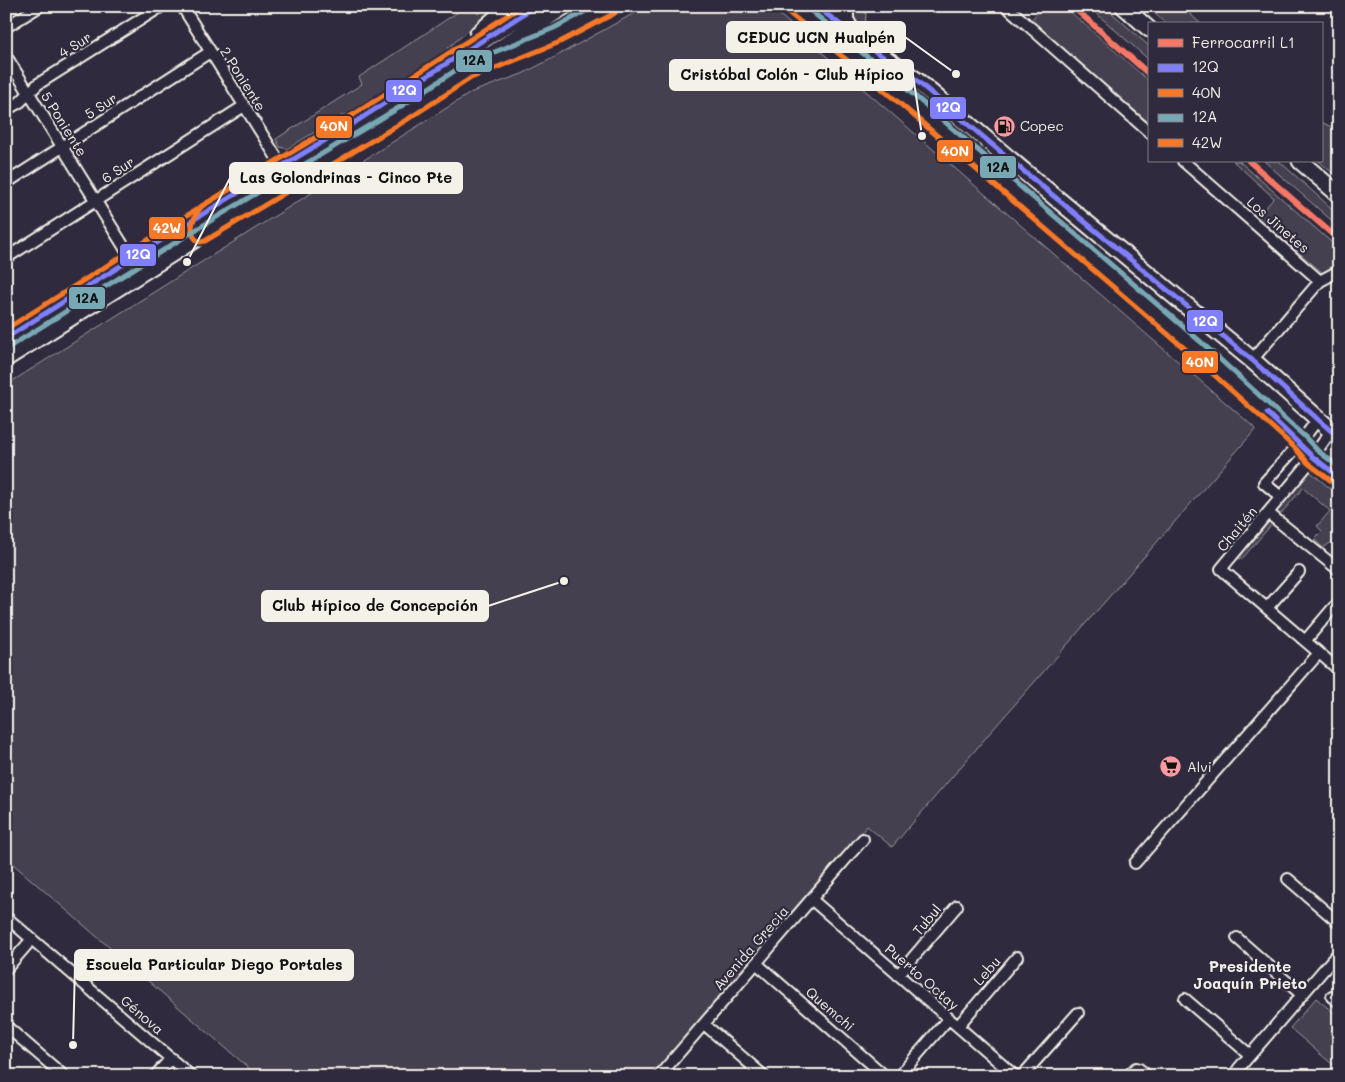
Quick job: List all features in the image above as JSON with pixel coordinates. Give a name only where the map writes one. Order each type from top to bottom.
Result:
[{"type":"main road","points":[[440,69],[510,6]]},
{"type":"main road","points":[[6,338],[131,258],[357,121],[536,6]]},
{"type":"main road","points":[[6,358],[201,235],[404,113],[564,6]]},
{"type":"main road","points":[[468,71],[557,35],[611,6]]},
{"type":"main road","points":[[793,6],[903,96],[1182,335],[1313,457],[1339,476]]},
{"type":"main road","points":[[816,6],[917,82],[1252,360],[1334,433]]},
{"type":"main road","points":[[845,6],[845,20],[852,32]]},
{"type":"main road","points":[[1123,6],[1148,28]]},
{"type":"main road","points":[[1301,162],[1339,195]]},
{"type":"main road","points":[[125,282],[131,269],[131,258]]},
{"type":"street","points":[[6,27],[40,6]]},
{"type":"street","name":"4 Sur","points":[[6,110],[20,102],[38,84],[162,6]]},
{"type":"street","name":"2 Poniente","points":[[182,6],[282,166]]},
{"type":"street","points":[[1006,6],[1148,131]]},
{"type":"street","name":"5 Sur","points":[[6,183],[210,52]]},
{"type":"street","name":"5 Poniente","points":[[6,56],[131,258]]},
{"type":"street","name":"6 Sur","points":[[6,258],[244,106]]},
{"type":"street","name":"Los Jinetes","points":[[1184,162],[1320,281]]},
{"type":"street","points":[[1252,360],[1320,281],[1339,274]]},
{"type":"street","points":[[1281,498],[1264,484],[1318,419]]},
{"type":"street","name":"Chaitén","points":[[1334,433],[1221,569],[1339,670]]},
{"type":"street","points":[[1268,513],[1339,570]]},
{"type":"street","points":[[1267,608],[1299,572]]},
{"type":"street","points":[[1305,641],[1334,607]]},
{"type":"street","points":[[1134,863],[1319,653]]},
{"type":"street","name":"Avenida Grecia","points":[[659,1076],[864,839]]},
{"type":"street","points":[[1288,879],[1339,923]]},
{"type":"street","name":"Puerto Octay","points":[[811,899],[1015,1076]]},
{"type":"street","name":"Tubul","points":[[898,975],[957,906]]},
{"type":"street","name":"Génova","points":[[6,917],[191,1076]]},
{"type":"street","points":[[1238,938],[1302,995]]},
{"type":"street","points":[[6,969],[32,939]]},
{"type":"street","points":[[1234,1076],[1339,952]]},
{"type":"street","name":"Lebu","points":[[958,1026],[1017,957]]},
{"type":"street","name":"Quemchi","points":[[756,963],[885,1076]]},
{"type":"street","points":[[1185,999],[1250,1055]]},
{"type":"street","points":[[1022,1076],[1078,1013]]},
{"type":"street","points":[[899,1076],[949,1018]]},
{"type":"street","points":[[704,1024],[764,1076]]},
{"type":"street","points":[[6,1026],[64,1076]]},
{"type":"street","points":[[155,1076],[170,1058]]},
{"type":"street","points":[[1128,1076],[1136,1068],[1148,1076]]},
{"type":"shaded area","points":[[467,6],[473,6],[478,14],[490,6],[500,6],[459,38],[436,60],[362,108],[339,117],[287,149],[280,147],[276,139],[362,84],[359,77]]},
{"type":"shaded area","points":[[583,6],[598,6],[531,38]]},
{"type":"shaded area","points":[[647,6],[770,6],[1256,429],[892,847],[867,826],[652,1076],[258,1076],[6,858],[6,385],[472,92],[522,74]]},
{"type":"shaded area","points":[[851,6],[866,6],[865,40],[851,16]]},
{"type":"shaded area","points":[[1044,6],[1064,6],[1148,80],[1148,122],[1031,20]]},
{"type":"shaded area","points":[[1088,6],[1104,6],[1148,45],[1148,59]]},
{"type":"shaded area","points":[[1147,6],[1193,6],[1189,13],[1199,22],[1164,22]]},
{"type":"shaded area","points":[[1322,122],[1339,129],[1339,179],[1320,162],[1322,162]]},
{"type":"shaded area","points":[[1234,162],[1240,162],[1339,249],[1339,258],[1324,274],[1257,217],[1274,198]]},
{"type":"shaded area","points":[[1265,162],[1280,162],[1339,215],[1339,227]]},
{"type":"shaded area","points":[[1306,468],[1339,496],[1339,537],[1323,548],[1314,539],[1322,531],[1317,526],[1330,511],[1303,488],[1241,560],[1233,553]]},
{"type":"shaded area","points":[[1316,998],[1339,1017],[1339,1059],[1333,1065],[1290,1028]]},
{"type":"rail line","name":"L1","points":[[1072,6],[1148,73]]},
{"type":"rail line","name":"L1","points":[[1250,162],[1339,240]]},
{"type":"transit line","name":"40N","points":[[522,6],[353,115],[202,206],[196,214],[192,225],[195,239],[200,242],[205,241],[408,119],[471,78],[560,42],[615,13]]},
{"type":"transit line","name":"42W","points":[[6,329],[202,206],[353,115],[522,6]]},
{"type":"transit line","name":"12Q","points":[[6,338],[206,212],[357,121],[536,6]]},
{"type":"transit line","name":"12A","points":[[6,349],[197,229],[400,107],[465,64],[554,28],[595,6]]},
{"type":"transit line","name":"12A","points":[[805,6],[908,90],[1201,342],[1318,451],[1339,467]]},
{"type":"transit line","name":"12Q","points":[[816,6],[917,81],[1252,360],[1331,431]]},
{"type":"transit line","name":"40N","points":[[788,12],[898,102],[1191,354],[1295,448],[1308,463],[1334,483]]},
{"type":"transit line","name":"12Q","points":[[1267,413],[1313,457],[1339,477]]},
{"type":"place","name":"CEDUC UCN Hualpén","points":[[956,74]]},
{"type":"place","name":"Copec","points":[[1004,126]]},
{"type":"place","name":"Cristóbal Colón - Club Hípico","points":[[922,136]]},
{"type":"place","name":"Las Golondrinas - Cinco Pte","points":[[187,262]]},
{"type":"place","name":"Club Hípico de Concepción","points":[[564,581]]},
{"type":"place","name":"Alvi","points":[[1171,767]]},
{"type":"place","name":"Escuela Particular Diego Portales","points":[[73,1045]]},
{"type":"district","name":"Presidente Joaquín Prieto","points":[[1250,976]]}]
